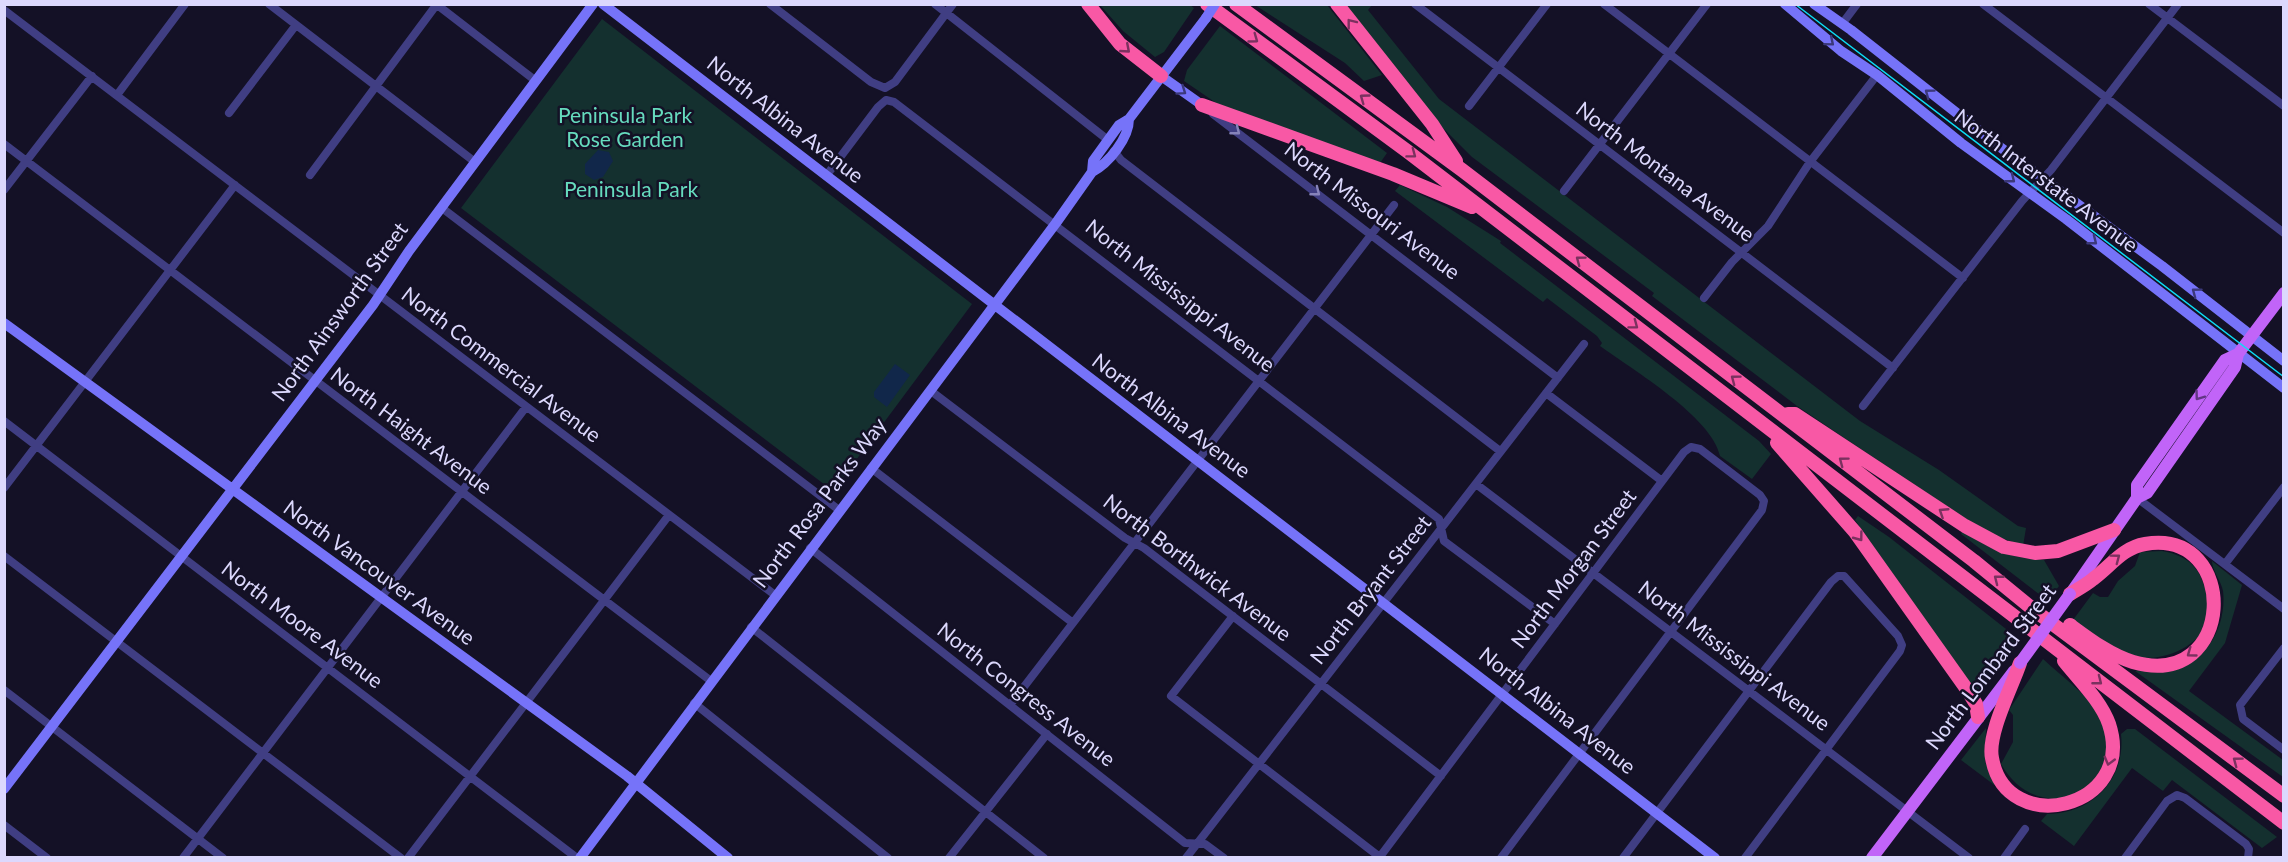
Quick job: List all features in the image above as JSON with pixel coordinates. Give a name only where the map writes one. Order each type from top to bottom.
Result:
[{"type":"highway","points":[[1088,4],[1120,44],[1161,76]]},
{"type":"highway","points":[[1207,4],[1488,213],[2283,823]]},
{"type":"highway","points":[[1236,4],[1462,170],[2017,594],[2034,610],[2283,796]]},
{"type":"highway","points":[[1337,4],[1432,124],[1462,170]]},
{"type":"highway","points":[[1202,105],[1393,174],[1488,213]]},
{"type":"highway","points":[[1781,414],[1795,414],[1965,526],[2004,547],[2035,552],[2058,551],[2114,530]]},
{"type":"highway","points":[[1756,419],[1856,532],[1962,682],[1974,702],[1978,717]]},
{"type":"highway","points":[[2017,594],[2039,602],[2115,654],[2135,662],[2155,665],[2183,658],[2199,646],[2209,633],[2216,611],[2214,590],[2202,565],[2179,548],[2160,544],[2146,544],[2122,554],[2095,578],[2070,594]]},
{"type":"highway","points":[[2020,663],[1993,736],[1992,758],[1995,770],[2007,787],[2031,803],[2055,807],[2070,804],[2092,792],[2105,775],[2112,753],[2112,741],[2105,715],[2052,645]]},
{"type":"main road","name":"North Lombard Street","points":[[1872,858],[2020,663],[2137,498],[2147,493],[2235,367],[2238,354],[2283,293]]},
{"type":"street","points":[[117,95],[185,4]]},
{"type":"street","points":[[270,4],[475,162]]},
{"type":"street","name":"North Ainsworth Street","points":[[4,789],[315,381],[593,4]]},
{"type":"street","name":"North Albina Avenue","points":[[603,4],[1715,858]]},
{"type":"street","points":[[770,4],[875,85],[886,88],[895,82],[953,4]]},
{"type":"street","points":[[935,4],[1108,140]]},
{"type":"street","name":"North Rosa Parks Way","points":[[579,858],[810,548],[931,391],[993,304],[1056,224],[1092,172],[1093,161],[1119,124],[1129,119],[1215,4]]},
{"type":"street","name":"North Montana Avenue","points":[[1415,4],[1893,368]]},
{"type":"street","points":[[1469,106],[1547,4]]},
{"type":"street","points":[[1604,4],[1963,278]]},
{"type":"street","points":[[1564,191],[1707,4]]},
{"type":"street","name":"North Interstate Avenue","points":[[1785,4],[1841,51],[1877,75],[1961,143],[2030,193],[2283,388]]},
{"type":"street","name":"North Interstate Avenue","points":[[1814,4],[2252,336],[2283,362]]},
{"type":"street","points":[[1842,24],[1857,4]]},
{"type":"street","points":[[1983,4],[2283,233]]},
{"type":"street","points":[[2150,4],[2283,106]]},
{"type":"street","points":[[1863,406],[2044,178],[2178,4]]},
{"type":"street","points":[[310,175],[437,5],[536,81]]},
{"type":"street","name":"North Commercial Avenue","points":[[4,10],[775,595]]},
{"type":"street","points":[[229,114],[296,25]]},
{"type":"street","points":[[1704,298],[1741,253],[1768,226],[1810,162],[1877,75]]},
{"type":"street","points":[[4,190],[92,76]]},
{"type":"street","name":"North Missouri Avenue","points":[[1161,76],[1558,378]]},
{"type":"street","name":"North Mississippi Avenue","points":[[826,176],[874,112],[888,100],[906,110],[1439,519],[1444,541],[1555,624]]},
{"type":"street","name":"North Rosa Parks Way","points":[[1092,172],[1101,168],[1129,131],[1129,119]]},
{"type":"street","name":"North Haight Avenue","points":[[4,144],[711,681]]},
{"type":"street","points":[[1114,151],[1500,451]]},
{"type":"street","points":[[4,488],[235,185]]},
{"type":"street","points":[[1010,705],[1394,205]]},
{"type":"street","points":[[442,208],[839,510]]},
{"type":"street","name":"North Vancouver Avenue","points":[[4,323],[525,704],[637,783],[728,858]]},
{"type":"street","name":"North Bryant Street","points":[[1186,858],[1584,344]]},
{"type":"street","name":"North Borthwick Avenue","points":[[931,391],[1233,616],[1440,776]]},
{"type":"street","points":[[1546,393],[1662,481]]},
{"type":"street","points":[[183,858],[526,407]]},
{"type":"street","name":"North Moore Avenue","points":[[4,421],[579,858]]},
{"type":"street","name":"North Morgan Street","points":[[1380,857],[1662,481],[1684,452],[1691,447],[1700,449],[1764,501],[1762,510],[1671,631]]},
{"type":"street","points":[[871,468],[1072,623]]},
{"type":"street","name":"North Mississippi Avenue","points":[[1476,484],[1969,858]]},
{"type":"street","points":[[2225,564],[2283,487]]},
{"type":"street","points":[[2137,498],[2283,609]]},
{"type":"street","points":[[408,858],[669,515]]},
{"type":"street","name":"North Congress Avenue","points":[[810,548],[1185,843],[1208,845],[1224,858]]},
{"type":"street","points":[[4,556],[401,858]]},
{"type":"street","points":[[1623,858],[1831,582],[1838,576],[1848,578],[1898,636],[1902,645],[1900,651],[1745,858]]},
{"type":"street","points":[[1233,616],[1171,696],[1380,857]]},
{"type":"street","points":[[751,627],[1044,858]]},
{"type":"street","points":[[1501,858],[1671,631]]},
{"type":"street","points":[[2283,648],[2240,705],[2243,719],[2283,750]]},
{"type":"street","points":[[4,690],[223,858]]},
{"type":"street","points":[[694,703],[888,858]]},
{"type":"street","points":[[949,858],[1047,734]]},
{"type":"street","points":[[2126,858],[2167,801],[2177,795],[2185,798],[2249,853]]},
{"type":"street","points":[[4,825],[47,858]]},
{"type":"street","points":[[2004,858],[2025,829]]},
{"type":"green space","points":[[1189,4],[1194,8],[1164,52],[1155,57],[1123,31],[1100,5]]},
{"type":"green space","points":[[1255,5],[1327,5],[1382,75],[1364,81],[1345,63]]},
{"type":"green space","points":[[1345,5],[1372,5],[1368,10],[1439,99],[1860,421],[1939,470],[2018,526],[2026,528],[2023,546],[1986,532],[1797,406],[1652,296],[1654,293],[1472,157],[1432,117]]},
{"type":"green space","name":"Peninsula Park","points":[[602,19],[972,304],[833,491],[461,208]]},
{"type":"green space","points":[[1220,26],[1387,153],[1380,163],[1225,109],[1184,81],[1187,70]]},
{"type":"green space","points":[[1400,185],[1447,207],[1501,241],[1500,243],[1759,441],[1771,454],[1752,479],[1720,456],[1714,441],[1687,410],[1600,346],[1602,343],[1597,336],[1547,298],[1543,302],[1395,191]]},
{"type":"green space","points":[[1858,516],[1889,537],[2020,640],[1979,696],[1855,520]]},
{"type":"green space","points":[[1963,531],[2001,552],[2022,558],[2044,560],[2059,586],[2048,601],[1961,534]]},
{"type":"green space","points":[[2162,551],[2181,557],[2194,566],[2205,589],[2209,617],[2206,627],[2192,643],[2161,657],[2140,657],[2113,647],[2073,620],[2093,593],[2100,597],[2108,597],[2118,581],[2135,566],[2140,552]]},
{"type":"green space","points":[[2212,561],[2242,585],[2225,643],[2189,691],[2283,760],[2283,777],[2135,671],[2166,672],[2184,667],[2195,660],[2212,641],[2222,617],[2223,591]]},
{"type":"green space","points":[[2043,659],[2077,689],[2099,714],[2103,722],[2107,747],[2102,768],[2091,784],[2075,794],[2056,799],[2036,796],[2017,784],[2001,764],[2013,742],[2013,715],[2009,710]]},
{"type":"green space","points":[[1986,728],[1985,762],[1997,787],[1961,760]]},
{"type":"green space","points":[[2127,729],[2135,729],[2277,837],[2262,848],[2172,780],[2163,791],[2132,768],[2074,846],[2041,821],[2047,814],[2078,808],[2092,801],[2103,791],[2118,765],[2121,734]]},
{"type":"water","points":[[598,150],[609,152],[613,161],[603,177],[594,180],[585,174],[585,164]]},
{"type":"water","points":[[895,364],[910,375],[887,407],[874,397],[874,392]]},
{"type":"tram line","points":[[1795,4],[2284,377]]},
{"type":"park label","name":"Peninsula Park Rose Garden","points":[[625,128]]}]
